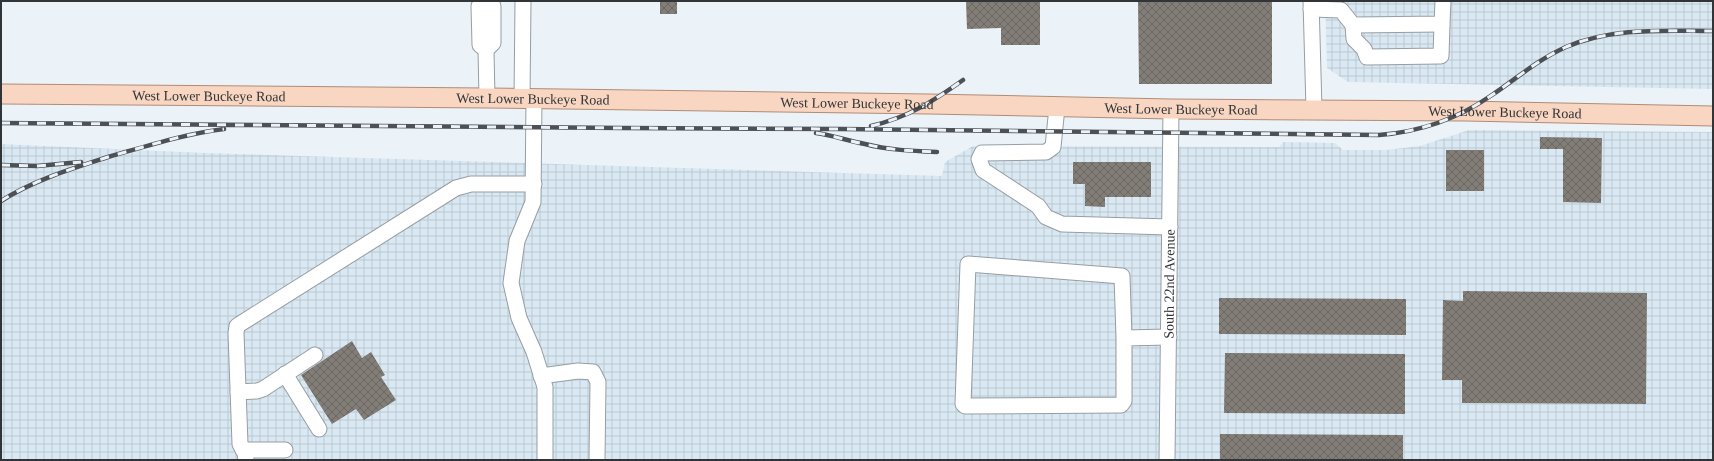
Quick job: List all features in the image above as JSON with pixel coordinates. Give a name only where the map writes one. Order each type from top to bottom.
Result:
[{"type":"main road","name":"West Lower Buckeye Road","points":[[1,94],[487,98],[1713,116]]},
{"type":"street","points":[[484,1],[479,6],[480,44],[486,50],[487,98]]},
{"type":"street","points":[[486,50],[493,43],[493,6],[489,1]]},
{"type":"street","points":[[523,1],[534,184],[533,202],[517,241],[511,283],[519,318],[534,352],[545,387],[545,460]]},
{"type":"street","points":[[1349,13],[1354,39],[1364,49],[1367,57],[1441,56],[1442,1]]},
{"type":"street","points":[[1314,109],[1311,5],[1337,9],[1349,13],[1442,24]]},
{"type":"street","points":[[1057,107],[1053,147],[1046,152],[982,153],[979,159],[983,170],[1038,206],[1046,217],[1062,224],[1170,227]]},
{"type":"street","name":"South 22nd Avenue","points":[[1167,460],[1171,109]]},
{"type":"street","points":[[285,450],[244,455],[240,444],[237,326],[456,188],[471,184],[534,184]]},
{"type":"street","points":[[968,264],[1122,276],[1124,338],[1124,401],[1121,405],[965,406],[963,404],[968,264]]},
{"type":"street","points":[[1124,338],[1169,337]]},
{"type":"street","points":[[238,392],[257,391],[315,356]]},
{"type":"street","points":[[541,376],[578,371],[593,372],[598,382],[597,460]]},
{"type":"street","points":[[285,374],[319,429]]},
{"type":"shaded area","points":[[1325,1],[1713,1],[1713,89],[1348,82],[1327,68]]},
{"type":"shaded area","points":[[1469,130],[1713,132],[1713,460],[1,460],[1,144],[206,153],[942,176],[945,162],[973,146],[1279,147],[1283,142],[1335,143],[1343,150],[1386,150],[1420,146]]},
{"type":"building","points":[[660,1],[677,1],[677,14],[660,14]]},
{"type":"building","points":[[966,1],[1040,1],[1040,45],[1001,45],[1001,28],[967,29]]},
{"type":"building","points":[[1138,1],[1272,1],[1272,84],[1139,84]]},
{"type":"building","points":[[1540,137],[1602,138],[1601,203],[1563,202],[1563,149],[1540,149]]},
{"type":"building","points":[[1446,150],[1484,150],[1484,191],[1446,191]]},
{"type":"building","points":[[1073,162],[1151,162],[1151,197],[1105,197],[1105,207],[1085,206],[1085,184],[1073,184]]},
{"type":"building","points":[[1463,291],[1647,293],[1646,404],[1462,403],[1462,380],[1442,380],[1443,300],[1463,301]]},
{"type":"building","points":[[1219,298],[1406,299],[1406,335],[1219,334]]},
{"type":"building","points":[[352,341],[362,358],[371,352],[385,375],[381,377],[396,400],[364,420],[356,409],[332,424],[301,375]]},
{"type":"building","points":[[1225,353],[1405,354],[1405,414],[1224,413]]},
{"type":"building","points":[[1220,434],[1403,435],[1403,460],[1220,460]]},
{"type":"railway","points":[[1,123],[841,129],[1379,135],[1409,131],[1453,117],[1492,95],[1547,57],[1566,47],[1584,41],[1620,33],[1657,31],[1713,31]]},
{"type":"railway","points":[[871,126],[897,118],[920,108],[963,80]]},
{"type":"railway","points":[[1,201],[26,187],[94,161],[194,134],[224,129]]},
{"type":"railway","points":[[816,133],[882,148],[937,152]]},
{"type":"railway","points":[[1,165],[37,166],[81,162]]}]
